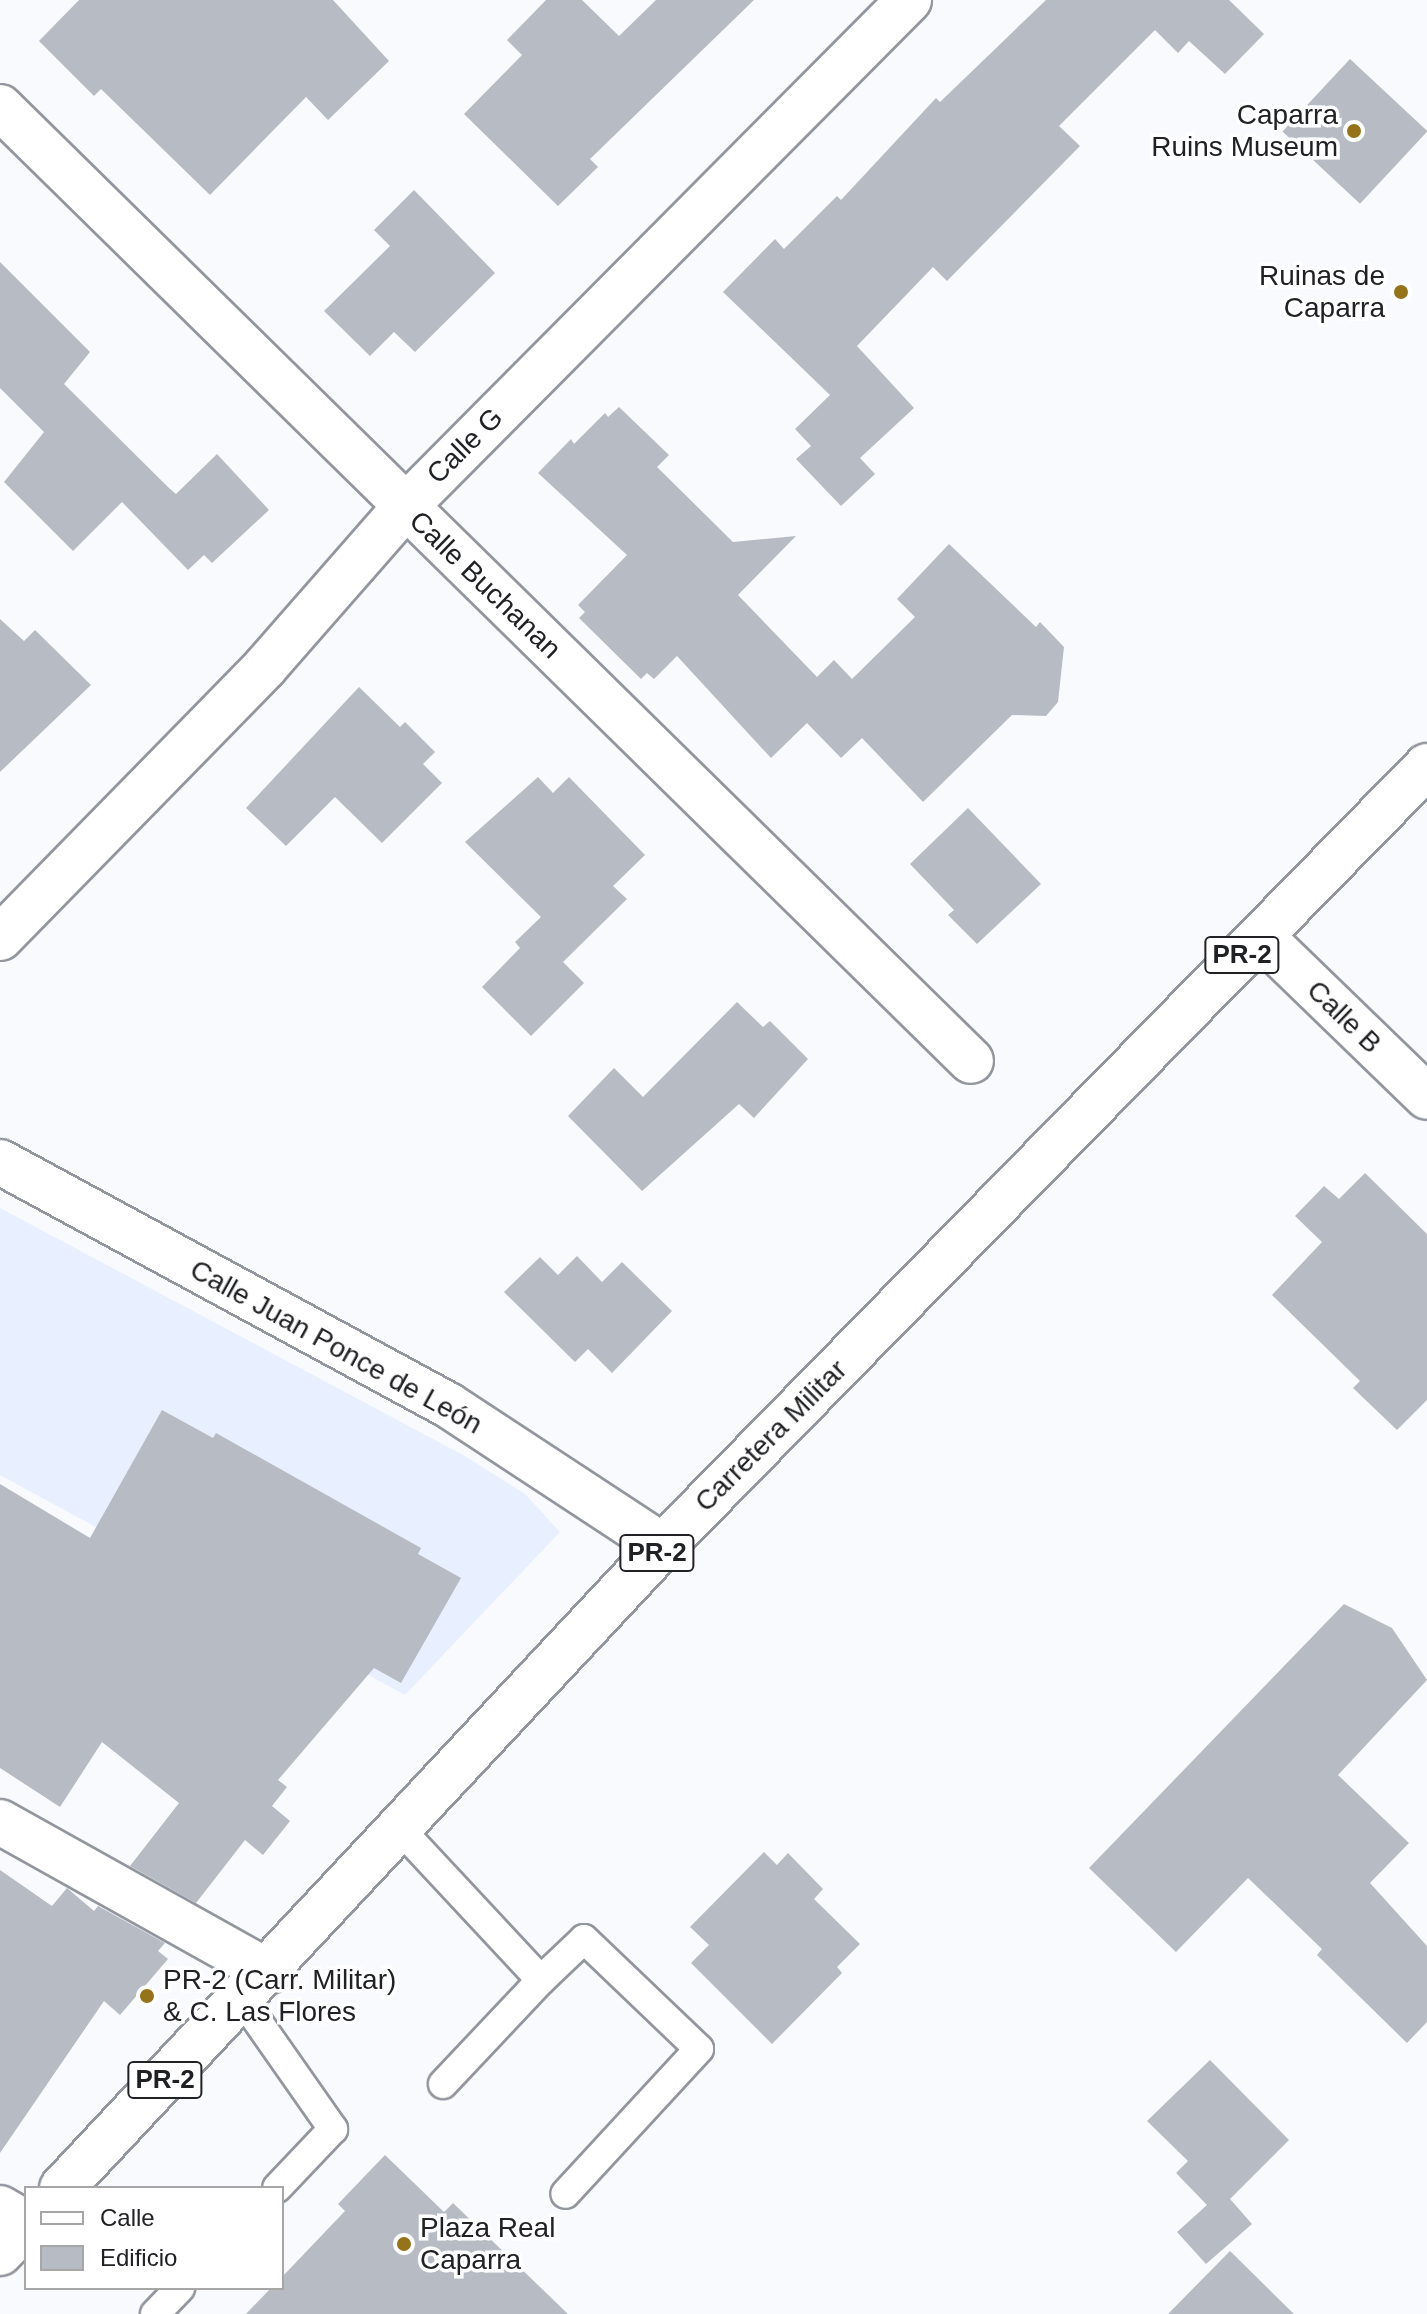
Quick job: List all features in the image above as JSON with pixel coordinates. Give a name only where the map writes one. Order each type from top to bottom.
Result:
[{"type":"street","name":"Calle G","points":[[0,938],[265,667],[405,507],[909,0]]},
{"type":"street","name":"Calle Buchanan","points":[[0,107],[971,1061]]},
{"type":"street","name":"Carretera Militar","points":[[64,2186],[255,1986],[663,1546],[1427,766]]},
{"type":"street","name":"Calle B","points":[[1261,936],[1427,1097]]},
{"type":"street","name":"Calle Juan Ponce de León","points":[[0,1162],[448,1405],[663,1546]]},
{"type":"street","points":[[0,1822],[255,1986]]},
{"type":"street","points":[[0,2208],[24,2223]]},
{"type":"street","points":[[0,2253],[24,2226]]},
{"type":"lane","points":[[401,1830],[541,1980]]},
{"type":"lane","points":[[443,2084],[584,1939],[699,2049],[565,2194]]},
{"type":"lane","points":[[255,1986],[333,2129],[279,2186]]},
{"type":"lane","points":[[155,2314],[178,2290]]},
{"type":"shaded area","points":[[0,1208],[463,1455],[525,1494],[560,1532],[405,1695],[0,1475]]},
{"type":"building","points":[[79,0],[333,0],[389,61],[328,120],[306,97],[210,195],[101,89],[94,96],[39,41]]},
{"type":"building","points":[[546,0],[582,0],[619,36],[656,0],[754,0],[590,159],[598,167],[558,206],[464,114],[522,55],[507,40]]},
{"type":"building","points":[[1046,0],[1229,0],[1264,34],[1225,74],[1189,41],[1178,53],[1155,30],[1059,126],[1080,146],[947,281],[933,267],[857,346],[914,408],[860,458],[875,474],[841,506],[796,459],[811,446],[795,429],[830,395],[723,292],[775,239],[784,249],[837,196],[841,200],[936,98],[940,102]]},
{"type":"building","name":"Caparra Ruins Museum","points":[[1350,59],[1427,131],[1360,204],[1282,131]]},
{"type":"building","points":[[414,190],[495,273],[415,352],[394,332],[370,356],[324,311],[390,246],[374,230]]},
{"type":"building","points":[[0,262],[90,352],[64,384],[169,488],[176,494],[217,454],[269,510],[212,563],[204,555],[188,570],[122,502],[73,551],[4,482],[44,432],[0,388]]},
{"type":"building","points":[[619,407],[669,455],[657,467],[733,542],[796,536],[738,595],[817,677],[834,660],[852,679],[915,617],[897,599],[949,544],[1036,627],[1040,622],[1064,647],[1058,702],[1046,716],[1012,715],[923,802],[862,738],[841,758],[807,723],[771,758],[677,656],[654,679],[647,673],[641,679],[579,618],[585,612],[578,605],[627,555],[538,473],[571,439],[574,444],[605,413],[608,417]]},
{"type":"building","points":[[0,619],[24,641],[35,630],[91,685],[0,772]]},
{"type":"building","points":[[359,687],[400,727],[405,722],[435,752],[423,764],[442,783],[382,843],[335,797],[286,846],[246,808]]},
{"type":"building","points":[[538,777],[553,793],[569,777],[645,855],[613,886],[627,899],[563,962],[584,983],[531,1036],[482,987],[520,948],[515,942],[541,917],[465,842]]},
{"type":"building","points":[[968,808],[1041,884],[977,944],[948,915],[954,910],[910,864]]},
{"type":"building","points":[[737,1002],[763,1027],[770,1021],[808,1059],[754,1118],[739,1104],[642,1191],[568,1116],[614,1068],[643,1097]]},
{"type":"building","points":[[1365,1173],[1427,1234],[1427,1400],[1397,1430],[1353,1388],[1360,1381],[1272,1295],[1322,1242],[1295,1216],[1324,1186],[1339,1199]]},
{"type":"building","points":[[577,1256],[602,1282],[622,1262],[672,1311],[612,1373],[588,1349],[575,1362],[504,1292],[540,1257],[558,1275]]},
{"type":"building","points":[[162,1410],[213,1438],[216,1433],[421,1548],[418,1554],[461,1578],[401,1683],[374,1668],[278,1780],[287,1787],[272,1806],[290,1821],[263,1855],[245,1840],[196,1903],[130,1866],[179,1803],[102,1742],[60,1807],[0,1768],[0,1484],[90,1538]]},
{"type":"building","points":[[1344,1604],[1392,1628],[1427,1680],[1338,1775],[1409,1843],[1370,1883],[1427,1946],[1427,2022],[1407,2043],[1317,1955],[1322,1949],[1248,1878],[1176,1952],[1089,1868]]},
{"type":"building","points":[[764,1852],[777,1865],[788,1853],[823,1889],[814,1899],[860,1944],[837,1967],[842,1973],[772,2044],[691,1963],[709,1945],[690,1927]]},
{"type":"building","points":[[0,1870],[52,1906],[67,1888],[94,1911],[98,1906],[165,1943],[158,1951],[168,1959],[120,2015],[104,2001],[0,2153]]},
{"type":"building","points":[[1210,2060],[1289,2140],[1230,2199],[1252,2224],[1206,2264],[1177,2232],[1207,2205],[1176,2173],[1188,2161],[1147,2121]]},
{"type":"building","name":"Plaza Real Caparra","points":[[385,2155],[444,2212],[453,2203],[568,2314],[246,2314],[269,2290],[284,2290],[284,2275],[345,2211],[338,2204]]},
{"type":"building","points":[[1230,2251],[1294,2314],[1168,2314]]},
{"type":"place","name":"Caparra Ruins Museum","points":[[1354,131]]},
{"type":"place","name":"Ruinas de Caparra","points":[[1401,292]]},
{"type":"place","name":"PR-2 (Carr. Militar) & C. Las Flores","points":[[147,1996]]},
{"type":"place","name":"Plaza Real Caparra","points":[[404,2244]]}]
